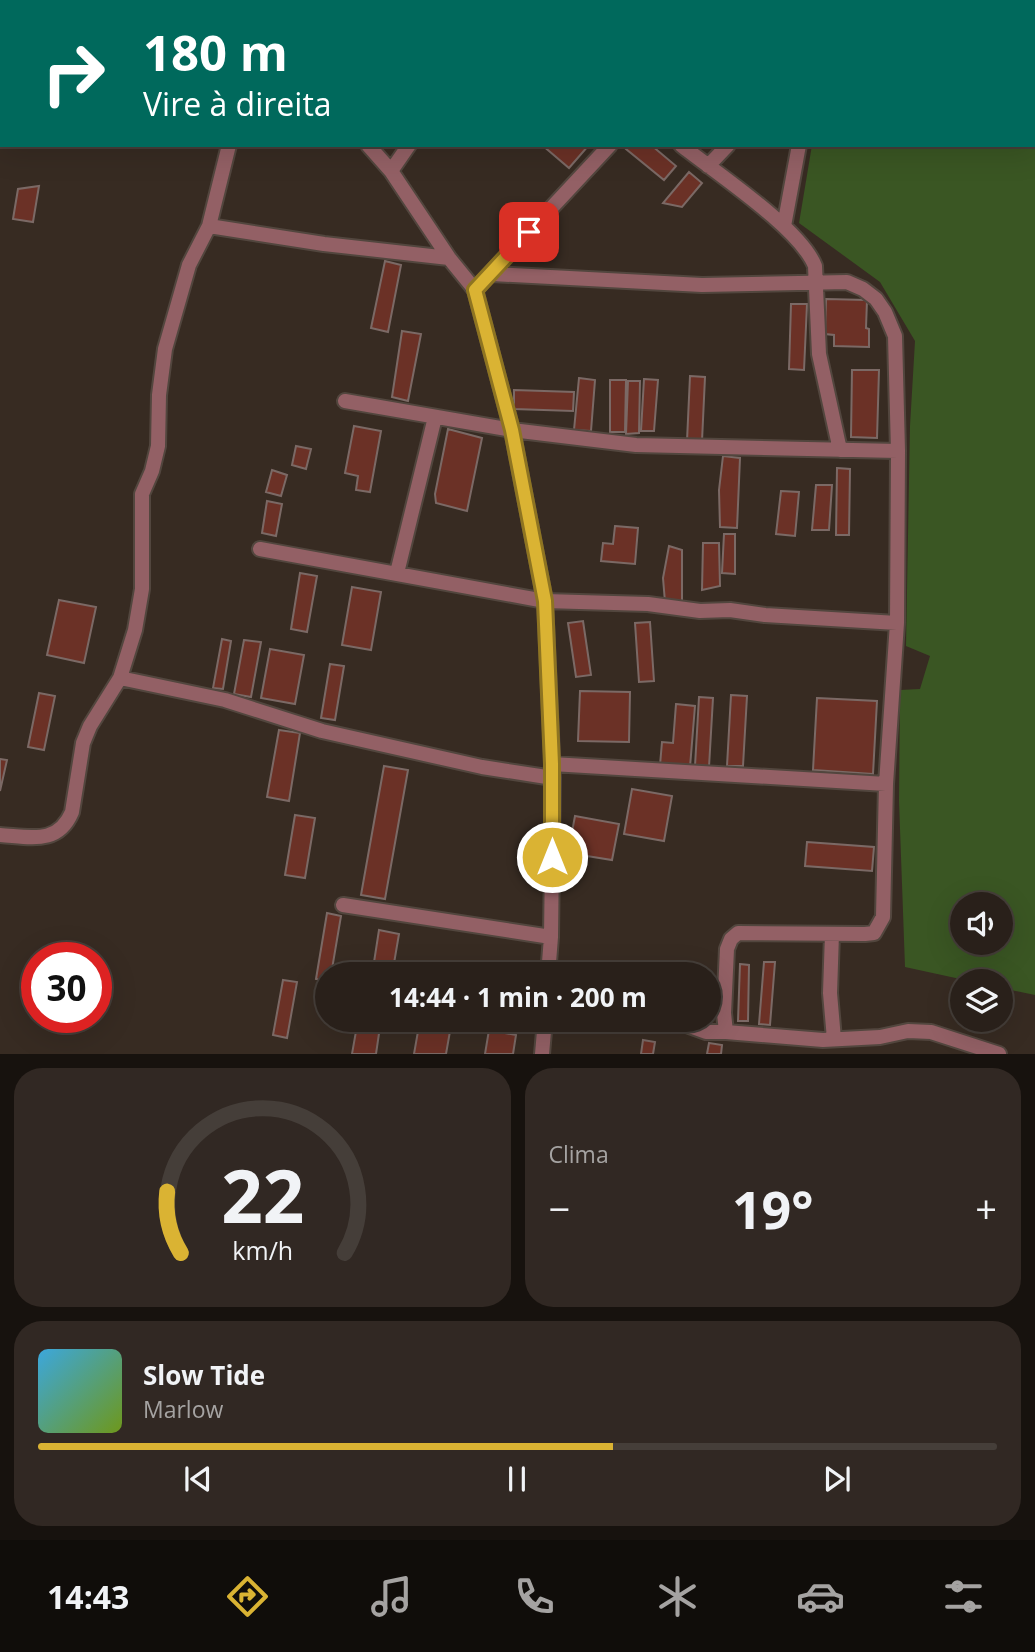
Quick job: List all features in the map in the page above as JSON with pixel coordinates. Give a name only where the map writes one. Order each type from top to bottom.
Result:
[{"type":"street","points":[[0,835],[46,836],[62,830],[72,812],[83,743],[90,726],[120,678],[135,630],[142,589],[142,494],[152,471],[158,446],[159,395],[165,349],[190,265],[209,226],[229,147]]},
{"type":"street","points":[[370,147],[391,171],[449,258],[475,290],[512,430],[545,601],[553,771],[549,962]]},
{"type":"street","points":[[391,171],[408,147]]},
{"type":"street","points":[[475,290],[608,147]]},
{"type":"street","points":[[684,147],[784,226],[810,254],[815,266],[819,354],[840,450]]},
{"type":"street","points":[[708,166],[726,147]]},
{"type":"street","points":[[784,226],[799,147]]},
{"type":"street","points":[[209,226],[324,244],[449,258]]},
{"type":"street","points":[[492,274],[702,285],[846,282],[863,289],[876,299],[895,336],[898,451],[897,623],[886,785],[883,917],[874,933],[738,933],[731,939],[727,949],[724,1013],[726,1032]]},
{"type":"street","points":[[345,401],[512,430],[636,445],[898,451]]},
{"type":"street","points":[[397,573],[435,417]]},
{"type":"street","points":[[260,549],[545,601],[648,604],[700,611],[730,610],[765,615],[897,623]]},
{"type":"street","points":[[120,678],[225,700],[322,730],[482,767],[886,785]]},
{"type":"street","points":[[343,905],[551,936]]},
{"type":"street","points":[[832,934],[830,993],[834,1040]]},
{"type":"street","points":[[721,1032],[834,1040],[880,1037],[908,1031],[931,1032],[999,1054]]},
{"type":"street","points":[[542,1054],[544,1032]]},
{"type":"green space","points":[[812,147],[1035,147],[1035,995],[1013,990],[1013,969],[950,969],[950,977],[905,967],[899,801],[900,690],[920,689],[930,656],[906,646],[910,426],[915,341],[880,282],[799,223]]},
{"type":"building","points":[[544,147],[587,147],[569,168]]},
{"type":"building","points":[[653,147],[676,166],[664,180],[626,149]]},
{"type":"building","points":[[689,172],[702,183],[682,207],[663,203]]},
{"type":"building","points":[[39,186],[33,222],[13,219],[18,189]]},
{"type":"building","points":[[385,261],[401,265],[388,332],[371,328]]},
{"type":"building","points":[[826,299],[867,300],[866,328],[869,329],[869,347],[834,346],[834,335],[825,334]]},
{"type":"building","points":[[791,304],[807,304],[804,370],[789,369]]},
{"type":"building","points":[[402,331],[421,334],[408,401],[392,397]]},
{"type":"building","points":[[852,370],[879,370],[877,438],[851,437]]},
{"type":"building","points":[[690,376],[705,377],[702,441],[687,441]]},
{"type":"building","points":[[579,378],[595,380],[591,431],[574,430]]},
{"type":"building","points":[[644,379],[658,380],[654,431],[641,431]]},
{"type":"building","points":[[610,380],[626,380],[625,432],[610,432]]},
{"type":"building","points":[[628,381],[640,381],[639,433],[626,434]]},
{"type":"building","points":[[514,390],[574,392],[573,411],[514,409]]},
{"type":"building","points":[[354,426],[381,431],[370,492],[356,490],[358,476],[345,473]]},
{"type":"building","points":[[448,429],[482,438],[467,511],[436,503],[435,494]]},
{"type":"building","points":[[296,446],[311,449],[306,469],[292,465]]},
{"type":"building","points":[[723,456],[740,458],[737,528],[720,527],[719,490]]},
{"type":"building","points":[[837,468],[850,469],[849,535],[836,535]]},
{"type":"building","points":[[272,470],[287,475],[281,496],[266,492]]},
{"type":"building","points":[[816,485],[832,485],[829,530],[812,530]]},
{"type":"building","points":[[781,491],[799,492],[795,536],[776,534]]},
{"type":"building","points":[[267,501],[282,504],[276,536],[262,533]]},
{"type":"building","points":[[615,526],[638,528],[635,564],[601,561],[603,543],[613,544]]},
{"type":"building","points":[[724,534],[735,534],[735,574],[722,573]]},
{"type":"building","points":[[703,543],[719,543],[720,586],[702,590]]},
{"type":"building","points":[[669,546],[682,550],[682,604],[665,602],[663,578]]},
{"type":"building","points":[[300,573],[317,576],[307,632],[291,629]]},
{"type":"building","points":[[352,587],[381,592],[371,650],[342,645]]},
{"type":"building","points":[[59,600],[96,607],[84,663],[47,655]]},
{"type":"building","points":[[583,621],[591,675],[576,677],[568,623]]},
{"type":"building","points":[[650,622],[654,681],[639,682],[635,623]]},
{"type":"building","points":[[222,639],[231,641],[223,689],[213,688]]},
{"type":"building","points":[[244,640],[261,642],[251,697],[234,694]]},
{"type":"building","points":[[270,649],[304,655],[295,704],[261,698]]},
{"type":"building","points":[[330,664],[344,666],[335,720],[321,718]]},
{"type":"building","points":[[580,691],[630,692],[629,742],[578,741]]},
{"type":"building","points":[[39,693],[55,696],[44,750],[28,747]]},
{"type":"building","points":[[731,695],[747,696],[743,766],[727,766]]},
{"type":"building","points":[[699,697],[713,698],[709,767],[695,766]]},
{"type":"building","points":[[817,698],[877,701],[873,774],[813,770]]},
{"type":"building","points":[[676,704],[695,706],[690,767],[660,765],[662,742],[673,743]]},
{"type":"building","points":[[279,730],[300,733],[289,801],[267,797]]},
{"type":"building","points":[[0,759],[7,760],[0,791]]},
{"type":"building","points":[[384,766],[408,770],[385,899],[361,895]]},
{"type":"building","points":[[632,789],[672,796],[664,841],[624,834]]},
{"type":"building","points":[[295,815],[315,818],[305,878],[285,875]]},
{"type":"building","points":[[575,816],[619,824],[612,860],[568,853]]},
{"type":"building","points":[[807,842],[874,847],[872,871],[805,866]]},
{"type":"building","points":[[327,913],[341,916],[333,962],[319,962]]},
{"type":"building","points":[[379,930],[399,934],[394,962],[374,962]]},
{"type":"building","points":[[764,962],[775,962],[770,1025],[759,1024]]},
{"type":"building","points":[[740,964],[749,965],[748,1021],[738,1021]]},
{"type":"building","points":[[283,980],[297,982],[287,1038],[273,1035]]},
{"type":"building","points":[[356,1032],[379,1032],[376,1054],[352,1054]]},
{"type":"building","points":[[418,1032],[450,1032],[446,1054],[414,1054]]},
{"type":"building","points":[[489,1032],[516,1035],[513,1054],[485,1054]]},
{"type":"building","points":[[643,1040],[655,1042],[653,1054],[641,1054]]},
{"type":"building","points":[[709,1043],[722,1045],[721,1054],[707,1054]]},
{"type":"route","points":[[529,232],[475,290],[512,430],[545,601],[552,764],[552,857]]}]
